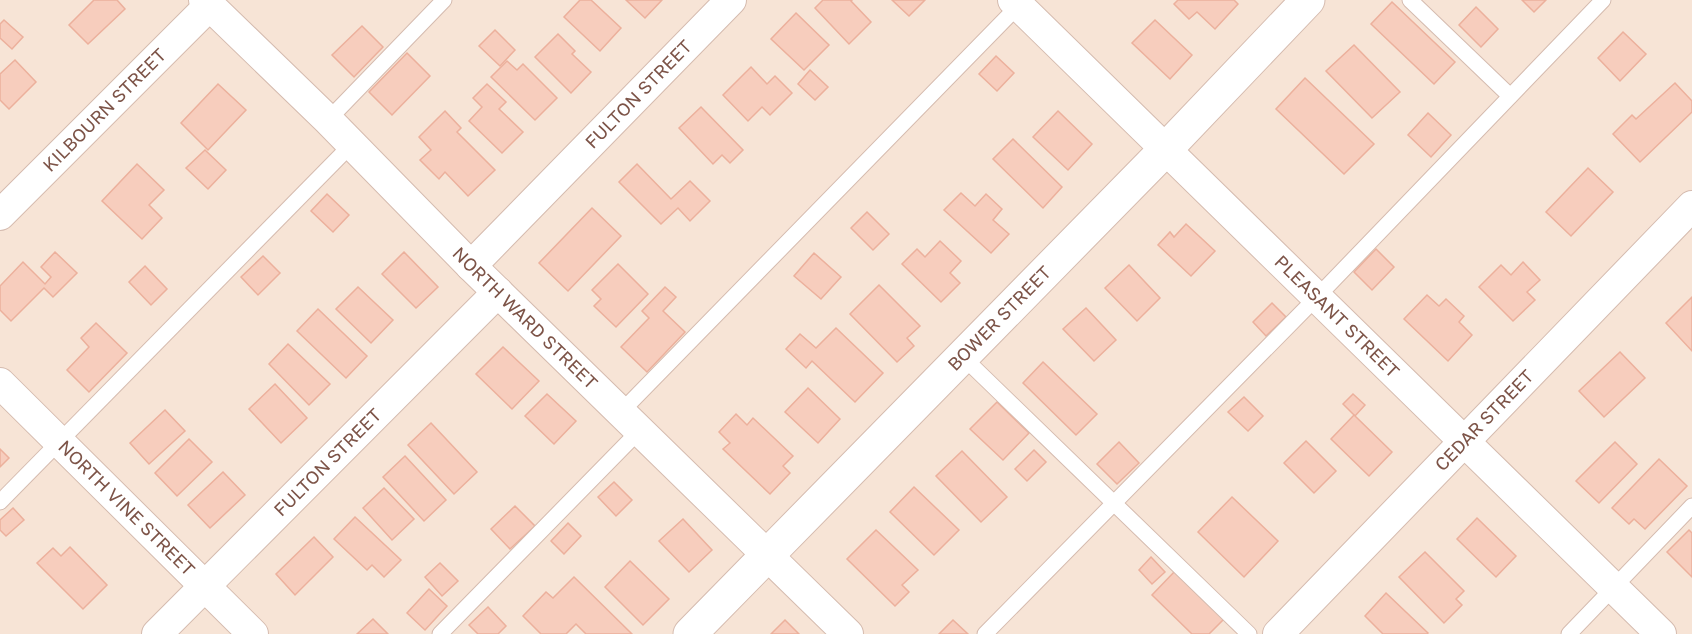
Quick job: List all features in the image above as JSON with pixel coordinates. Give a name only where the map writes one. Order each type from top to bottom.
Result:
[{"type":"street","name":"FULTON STREET","points":[[471,266],[731,0]]},
{"type":"street","name":"BOWER STREET","points":[[690,634],[1165,150],[1308,0]]},
{"type":"street","name":"PLEASANT STREET","points":[[1019,2],[1165,150],[1661,634]]},
{"type":"street","name":"NORTH WARD STREET","points":[[207,3],[328,120],[471,266],[848,634]]},
{"type":"street","name":"KILBOURN STREET","points":[[0,215],[207,3]]},
{"type":"street","name":"CEDAR STREET","points":[[1278,634],[1692,206]]},
{"type":"street","name":"FULTON STREET","points":[[158,634],[498,292]]},
{"type":"street","name":"NORTH VINE STREET","points":[[0,383],[253,634]]},
{"type":"lane","points":[[328,120],[444,0]]},
{"type":"lane","points":[[1410,0],[1510,96]]},
{"type":"lane","points":[[985,634],[1317,297],[1603,0]]},
{"type":"lane","points":[[440,634],[630,421],[1019,2]]},
{"type":"lane","points":[[0,502],[352,144]]},
{"type":"lane","points":[[962,356],[1249,634]]},
{"type":"lane","points":[[1569,634],[1692,506]]},
{"type":"shaded area","points":[[0,0],[1692,0],[1692,634],[0,634]]},
{"type":"building","points":[[94,0],[117,0],[125,9],[88,44],[69,25]]},
{"type":"building","points":[[580,0],[591,0],[621,28],[600,51],[564,17]]},
{"type":"building","points":[[626,0],[662,0],[645,18]]},
{"type":"building","points":[[823,0],[852,0],[871,22],[849,44],[815,8]]},
{"type":"building","points":[[892,0],[925,0],[909,16]]},
{"type":"building","points":[[1178,0],[1234,0],[1238,4],[1215,29],[1197,12],[1189,19],[1174,4]]},
{"type":"building","points":[[1522,0],[1546,0],[1534,12]]},
{"type":"building","points":[[1392,2],[1455,62],[1434,84],[1371,24]]},
{"type":"building","points":[[1476,7],[1498,29],[1481,47],[1459,25]]},
{"type":"building","points":[[796,13],[829,45],[804,70],[771,39]]},
{"type":"building","points":[[4,20],[23,37],[12,49],[0,38],[0,24]]},
{"type":"building","points":[[1155,20],[1192,55],[1170,79],[1132,43]]},
{"type":"building","points":[[362,26],[383,47],[354,77],[332,55]]},
{"type":"building","points":[[495,30],[515,50],[500,66],[479,46]]},
{"type":"building","points":[[1623,32],[1646,54],[1620,81],[1598,58]]},
{"type":"building","points":[[558,34],[575,51],[572,54],[591,72],[571,93],[535,57]]},
{"type":"building","points":[[1354,45],[1400,92],[1372,118],[1326,71]]},
{"type":"building","points":[[407,53],[430,76],[392,115],[369,92]]},
{"type":"building","points":[[996,56],[1014,73],[997,91],[979,74]]},
{"type":"building","points":[[15,60],[36,82],[9,109],[0,100],[0,74]]},
{"type":"building","points":[[507,61],[517,70],[523,64],[557,98],[535,120],[491,77]]},
{"type":"building","points":[[751,67],[767,84],[775,76],[792,93],[770,115],[762,107],[748,121],[723,95]]},
{"type":"building","points":[[810,70],[828,87],[815,100],[798,84]]},
{"type":"building","points":[[1305,78],[1374,144],[1344,174],[1276,109]]},
{"type":"building","points":[[1675,83],[1692,101],[1692,112],[1640,162],[1613,134],[1632,115],[1636,119]]},
{"type":"building","points":[[218,84],[246,110],[208,150],[181,123]]},
{"type":"building","points":[[487,84],[506,102],[499,109],[523,132],[502,153],[469,121],[482,107],[473,98]]},
{"type":"building","points":[[701,107],[743,150],[730,163],[722,155],[713,164],[679,128]]},
{"type":"building","points":[[445,111],[461,128],[457,132],[495,170],[468,196],[445,172],[439,179],[420,160],[431,150],[419,137]]},
{"type":"building","points":[[1058,111],[1092,144],[1068,170],[1033,137]]},
{"type":"building","points":[[1428,113],[1451,135],[1431,157],[1408,135]]},
{"type":"building","points":[[1013,139],[1062,187],[1043,208],[993,159]]},
{"type":"building","points":[[205,150],[226,170],[208,189],[186,168]]},
{"type":"building","points":[[137,164],[164,190],[149,205],[162,218],[142,239],[102,201]]},
{"type":"building","points":[[637,164],[671,199],[690,181],[710,201],[690,221],[678,208],[661,224],[619,182]]},
{"type":"building","points":[[1588,168],[1613,192],[1571,236],[1546,212]]},
{"type":"building","points":[[961,193],[975,206],[986,194],[1002,209],[993,220],[1009,234],[991,253],[944,210]]},
{"type":"building","points":[[327,194],[349,215],[333,232],[311,211]]},
{"type":"building","points":[[592,208],[621,236],[568,291],[539,263]]},
{"type":"building","points":[[867,212],[889,234],[873,250],[851,228]]},
{"type":"building","points":[[1186,224],[1215,251],[1191,276],[1158,245],[1170,232],[1174,237]]},
{"type":"building","points":[[940,241],[961,261],[950,273],[960,283],[941,302],[902,264],[917,249],[925,257]]},
{"type":"building","points":[[1376,249],[1394,267],[1372,290],[1354,272]]},
{"type":"building","points":[[55,252],[77,273],[53,297],[44,288],[11,321],[0,310],[0,286],[23,262],[45,284],[51,277],[41,267]]},
{"type":"building","points":[[404,252],[438,287],[416,308],[382,274]]},
{"type":"building","points":[[814,253],[841,277],[821,299],[794,276]]},
{"type":"building","points":[[263,256],[280,273],[258,295],[241,277]]},
{"type":"building","points":[[1523,262],[1540,280],[1527,292],[1535,300],[1513,321],[1479,287],[1501,265],[1511,275]]},
{"type":"building","points":[[618,264],[648,294],[616,327],[594,306],[601,299],[592,290]]},
{"type":"building","points":[[1129,265],[1160,298],[1137,321],[1105,288]]},
{"type":"building","points":[[145,266],[167,289],[151,305],[129,282]]},
{"type":"building","points":[[879,285],[920,326],[907,338],[914,346],[897,362],[850,314]]},
{"type":"building","points":[[358,287],[393,320],[371,343],[336,309]]},
{"type":"building","points":[[665,287],[676,297],[663,311],[685,332],[647,372],[621,347],[649,318],[642,311]]},
{"type":"building","points":[[1427,295],[1439,306],[1446,299],[1464,316],[1459,322],[1472,335],[1448,361],[1404,319]]},
{"type":"building","points":[[1692,297],[1692,351],[1666,323]]},
{"type":"building","points":[[1272,303],[1286,317],[1266,336],[1253,322]]},
{"type":"building","points":[[1086,308],[1116,340],[1094,361],[1063,329]]},
{"type":"building","points":[[318,309],[367,356],[346,378],[297,331]]},
{"type":"building","points":[[96,323],[127,353],[89,392],[67,370],[89,347],[81,338]]},
{"type":"building","points":[[836,328],[883,373],[855,402],[812,361],[806,368],[786,349],[800,334],[816,348]]},
{"type":"building","points":[[288,344],[330,384],[309,405],[269,364]]},
{"type":"building","points":[[503,347],[539,381],[512,409],[476,374]]},
{"type":"building","points":[[1620,352],[1645,378],[1604,417],[1579,391]]},
{"type":"building","points":[[1043,362],[1097,414],[1076,435],[1023,383]]},
{"type":"building","points":[[275,384],[307,418],[281,443],[249,409]]},
{"type":"building","points":[[808,388],[840,419],[818,443],[785,412]]},
{"type":"building","points":[[547,394],[576,421],[554,444],[525,416]]},
{"type":"building","points":[[1353,394],[1365,405],[1355,416],[1343,404]]},
{"type":"building","points":[[1244,397],[1263,416],[1248,431],[1228,412]]},
{"type":"building","points":[[997,402],[1029,433],[1003,460],[970,429]]},
{"type":"building","points":[[165,410],[185,431],[149,464],[130,443]]},
{"type":"building","points":[[736,414],[747,425],[753,418],[793,456],[783,466],[790,473],[770,494],[723,449],[730,443],[719,432]]},
{"type":"building","points":[[1354,415],[1392,452],[1369,476],[1331,439]]},
{"type":"building","points":[[431,423],[477,472],[454,494],[408,445]]},
{"type":"building","points":[[189,439],[212,462],[177,496],[155,473]]},
{"type":"building","points":[[1306,441],[1336,471],[1314,493],[1284,463]]},
{"type":"building","points":[[1119,442],[1139,463],[1117,484],[1097,464]]},
{"type":"building","points":[[1615,442],[1637,464],[1599,503],[1576,481]]},
{"type":"building","points":[[0,449],[9,458],[0,467]]},
{"type":"building","points":[[1034,450],[1046,462],[1027,481],[1015,469]]},
{"type":"building","points":[[962,451],[1007,497],[981,522],[936,476]]},
{"type":"building","points":[[405,456],[446,500],[424,521],[383,477]]},
{"type":"building","points":[[1659,459],[1687,486],[1645,529],[1634,519],[1629,524],[1612,508]]},
{"type":"building","points":[[223,472],[245,495],[210,528],[188,505]]},
{"type":"building","points":[[614,482],[632,500],[616,516],[598,497]]},
{"type":"building","points":[[914,487],[959,530],[934,555],[890,512]]},
{"type":"building","points":[[384,488],[414,519],[392,540],[363,508]]},
{"type":"building","points":[[1232,497],[1278,541],[1244,577],[1198,532]]},
{"type":"building","points":[[515,506],[535,526],[510,549],[491,529]]},
{"type":"building","points":[[13,508],[24,520],[6,536],[0,530],[0,520]]},
{"type":"building","points":[[355,517],[401,560],[384,577],[372,565],[367,570],[334,539]]},
{"type":"building","points":[[1477,518],[1516,556],[1496,577],[1457,539]]},
{"type":"building","points":[[683,519],[712,550],[689,572],[659,541]]},
{"type":"building","points":[[568,523],[581,536],[564,554],[551,541]]},
{"type":"building","points":[[876,530],[918,570],[902,585],[909,592],[895,606],[847,559]]},
{"type":"building","points":[[1689,530],[1692,533],[1692,577],[1667,552]]},
{"type":"building","points":[[314,537],[333,557],[295,595],[276,574]]},
{"type":"building","points":[[70,547],[107,585],[83,609],[37,563],[53,548],[61,556]]},
{"type":"building","points":[[1425,552],[1464,591],[1456,599],[1462,605],[1444,623],[1399,577]]},
{"type":"building","points":[[1151,557],[1165,572],[1152,584],[1139,570]]},
{"type":"building","points":[[630,561],[669,599],[643,625],[605,587]]},
{"type":"building","points":[[440,563],[458,581],[442,596],[425,577]]},
{"type":"building","points":[[1175,571],[1224,619],[1209,634],[1192,634],[1152,595]]},
{"type":"building","points":[[574,577],[632,634],[586,634],[576,624],[566,634],[541,634],[523,616],[546,592],[553,598]]},
{"type":"building","points":[[429,589],[447,606],[425,630],[407,613]]},
{"type":"building","points":[[1386,593],[1428,633],[1383,634],[1365,616]]},
{"type":"building","points":[[488,607],[506,626],[498,634],[478,634],[469,625]]},
{"type":"building","points":[[373,619],[388,634],[357,634]]},
{"type":"building","points":[[785,620],[799,634],[771,634]]},
{"type":"building","points":[[953,620],[968,634],[939,634]]}]
